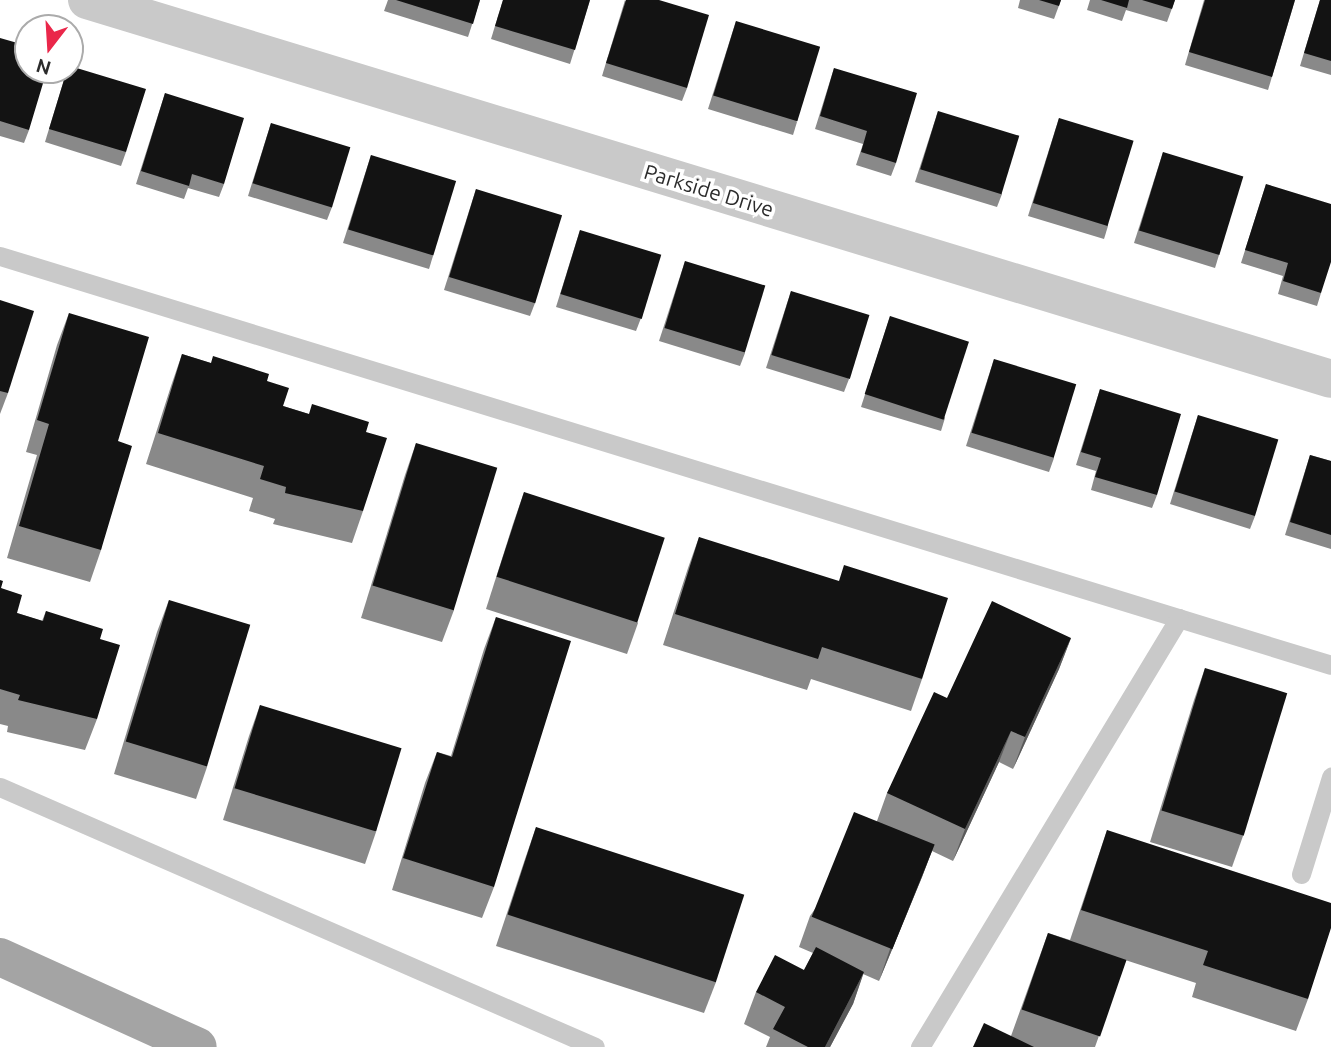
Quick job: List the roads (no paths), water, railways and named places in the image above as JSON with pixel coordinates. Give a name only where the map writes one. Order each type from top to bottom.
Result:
[{"type":"main road","points":[[0,957],[198,1047]]},
{"type":"street","name":"Parkside Drive","points":[[87,0],[1331,379]]},
{"type":"lane","points":[[0,256],[1331,665]]},
{"type":"lane","points":[[920,1047],[1179,618]]},
{"type":"lane","points":[[1301,874],[1331,777]]},
{"type":"lane","points":[[0,787],[595,1047]]}]
